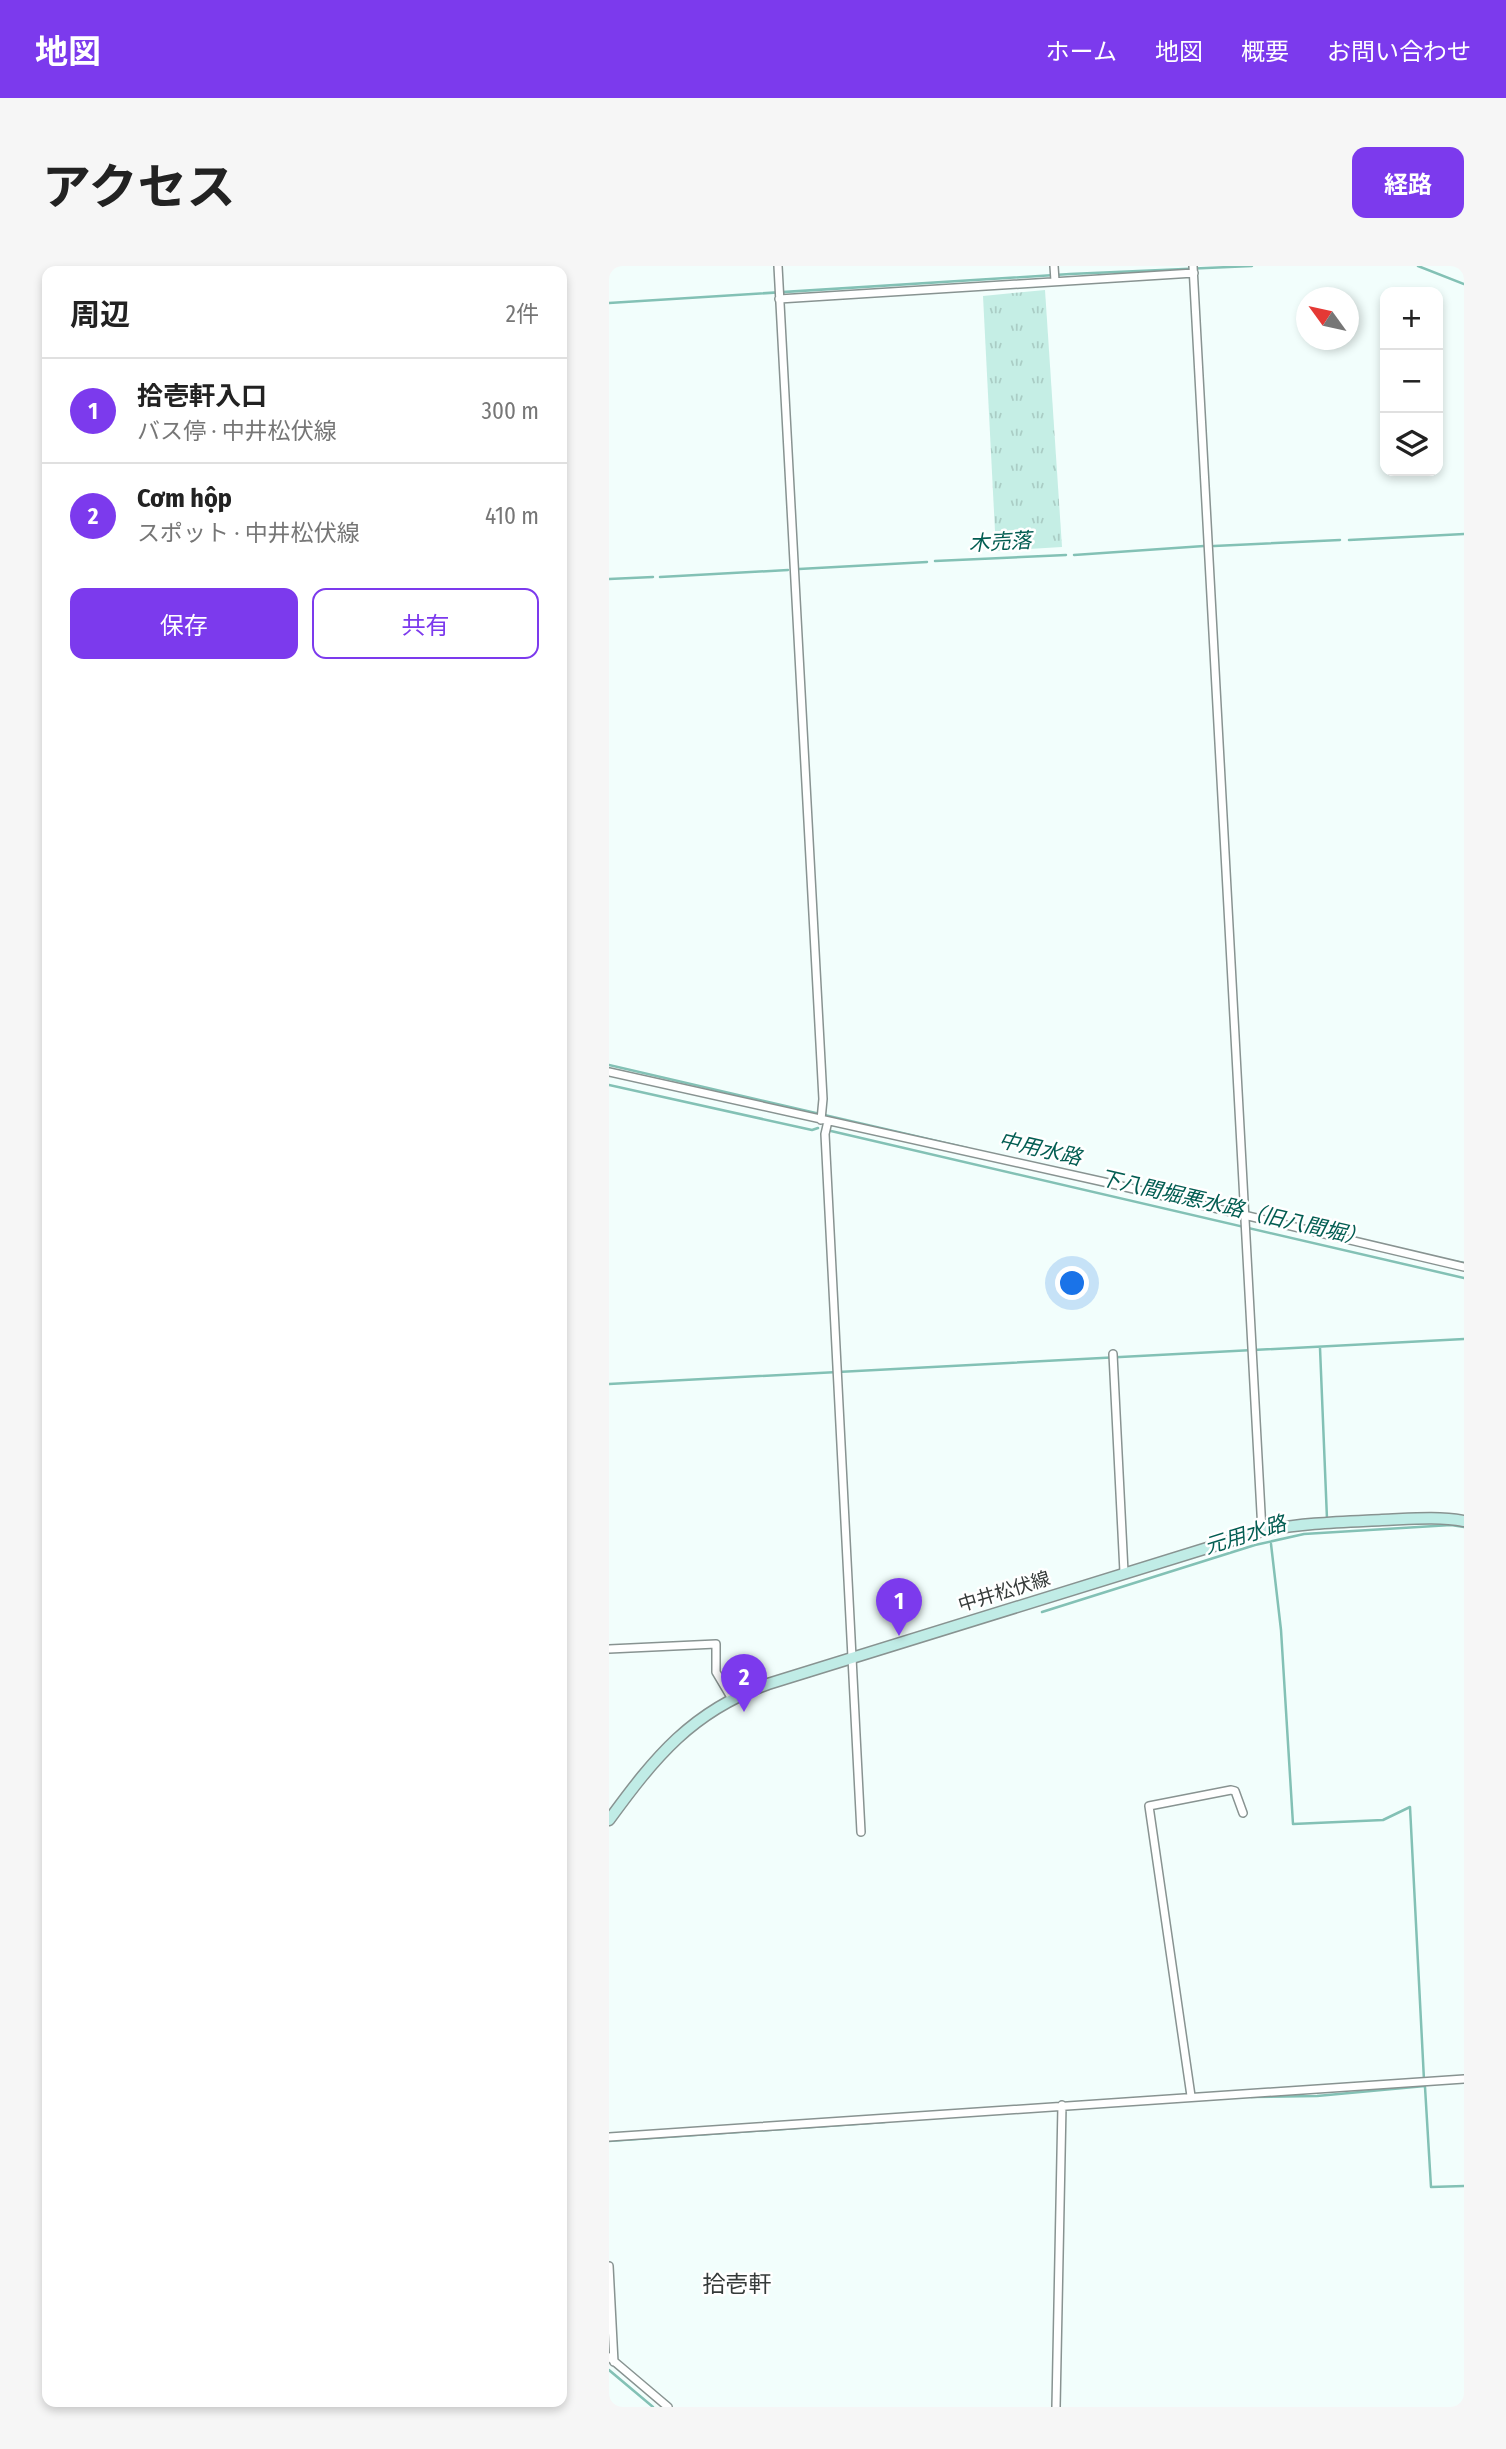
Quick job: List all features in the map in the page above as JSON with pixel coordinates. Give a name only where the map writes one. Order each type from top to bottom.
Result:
[{"type":"main road","name":"中井松伏線","points":[[609,1820],[649,1766],[697,1721],[732,1699],[768,1684],[1262,1531],[1354,1521],[1447,1518],[1464,1521]]},
{"type":"street","points":[[778,266],[861,1832]]},
{"type":"street","points":[[1054,266],[1055,281]]},
{"type":"street","points":[[779,299],[1193,270],[1262,1531]]},
{"type":"street","points":[[609,1072],[1464,1267]]},
{"type":"street","points":[[1113,1354],[1125,1572]]},
{"type":"street","points":[[609,1649],[716,1644],[717,1676],[732,1699]]},
{"type":"street","points":[[1191,2096],[1149,1806],[1231,1790],[1235,1791],[1243,1813]]},
{"type":"street","points":[[609,2137],[742,2132],[1062,2105],[1464,2078]]},
{"type":"street","points":[[1056,2407],[1062,2105]]},
{"type":"street","points":[[609,2266],[612,2360],[668,2407]]},
{"type":"green space","points":[[1045,290],[1062,547],[996,551],[983,296]]},
{"type":"waterway","points":[[609,303],[1070,274],[1252,266]]},
{"type":"waterway","points":[[1418,266],[1464,284]]},
{"type":"waterway","name":"木売落","points":[[1349,540],[1464,534]]},
{"type":"waterway","name":"木売落","points":[[1214,546],[1340,540]]},
{"type":"waterway","name":"木売落","points":[[1074,555],[1204,546]]},
{"type":"waterway","name":"木売落","points":[[935,561],[1066,555]]},
{"type":"waterway","name":"木売落","points":[[799,569],[927,562]]},
{"type":"waterway","name":"木売落","points":[[660,577],[788,570]]},
{"type":"waterway","name":"木売落","points":[[609,579],[653,577]]},
{"type":"waterway","name":"中用水路","points":[[609,1065],[967,1148]]},
{"type":"waterway","name":"下八間堀悪水路（旧八間堀）","points":[[609,1085],[812,1130],[818,1128]]},
{"type":"waterway","name":"下八間堀悪水路（旧八間堀）","points":[[831,1131],[1464,1278]]},
{"type":"waterway","name":"中用水路","points":[[1447,1260],[1464,1263]]},
{"type":"waterway","points":[[609,1384],[1464,1339]]},
{"type":"waterway","points":[[1320,1348],[1327,1519]]},
{"type":"waterway","name":"元用水路","points":[[1042,1612],[1255,1545],[1304,1534],[1451,1525],[1464,1527]]},
{"type":"waterway","points":[[1271,1544],[1281,1630],[1293,1824],[1383,1820],[1410,1807],[1424,2080]]},
{"type":"waterway","points":[[1251,2097],[1317,2096],[1425,2086]]},
{"type":"waterway","points":[[1425,2087],[1431,2187],[1464,2186]]},
{"type":"waterway","points":[[609,2141],[885,2122]]},
{"type":"waterway","points":[[609,2370],[653,2407]]},
{"type":"place","name":"拾壱軒入口","points":[[899,1636]]},
{"type":"place","name":"Cơm hộp","points":[[744,1712]]},
{"type":"district","name":"拾壱軒","points":[[737,2284]]}]
